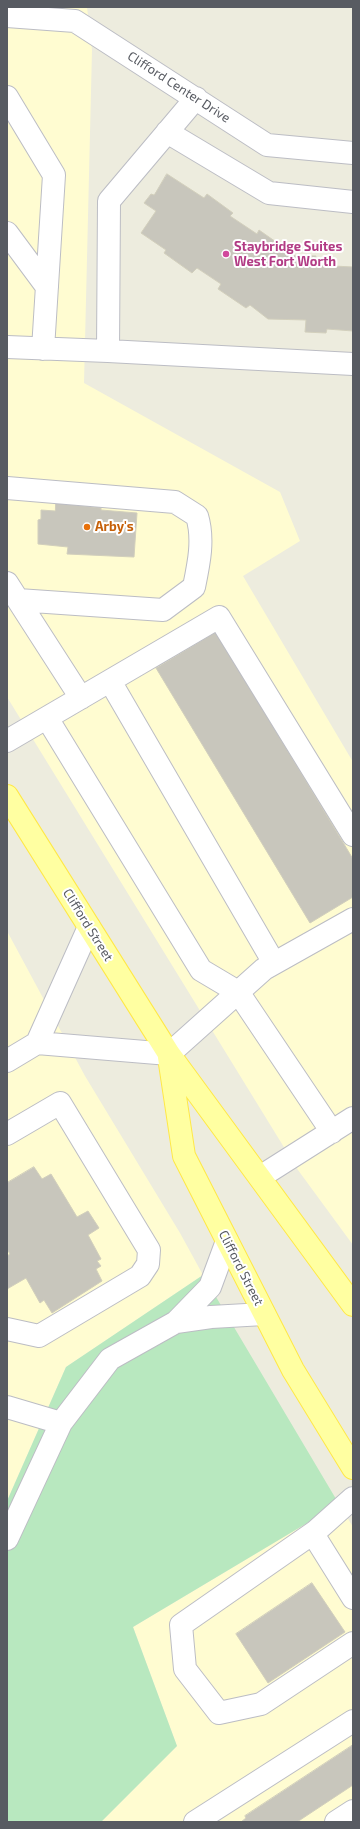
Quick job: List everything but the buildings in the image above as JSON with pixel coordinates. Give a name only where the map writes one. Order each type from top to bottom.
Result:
[{"type":"main road","name":"Clifford Street","points":[[7,796],[169,1054],[353,1305]]},
{"type":"main road","name":"Clifford Street","points":[[169,1054],[184,1156],[293,1370],[353,1468]]},
{"type":"street","name":"Clifford Center Drive","points":[[7,16],[42,13],[75,20],[267,145],[353,153]]},
{"type":"street","points":[[7,97],[54,176],[43,348]]},
{"type":"street","points":[[108,351],[109,201],[196,98]]},
{"type":"street","points":[[167,132],[269,193],[353,202]]},
{"type":"street","points":[[7,233],[47,287]]},
{"type":"street","points":[[7,347],[353,364]]},
{"type":"street","points":[[7,488],[175,502],[198,516],[201,529],[199,561],[194,587],[163,610],[12,592]]},
{"type":"street","points":[[12,592],[81,698]]},
{"type":"street","points":[[7,741],[219,617],[353,835]]},
{"type":"street","points":[[110,681],[274,963]]},
{"type":"street","points":[[47,718],[201,970],[238,992],[346,1125],[260,1177]]},
{"type":"street","points":[[37,1043],[169,1054],[264,968],[353,919]]},
{"type":"street","points":[[7,1061],[37,1043],[89,927]]},
{"type":"street","points":[[7,1134],[60,1103],[149,1250],[148,1264],[140,1276],[39,1336],[7,1329]]},
{"type":"street","points":[[7,1539],[61,1423],[110,1359],[176,1322],[210,1287],[227,1241]]},
{"type":"street","points":[[176,1322],[211,1317],[264,1314]]},
{"type":"street","points":[[7,1407],[61,1423]]},
{"type":"street","points":[[353,1498],[313,1534],[181,1625],[186,1669],[220,1713],[261,1704],[353,1644]]},
{"type":"street","points":[[313,1534],[353,1598]]},
{"type":"street","points":[[195,1822],[353,1721]]},
{"type":"street","points":[[336,1822],[353,1811]]},
{"type":"shaded area","points":[[7,7],[87,7],[92,50],[84,383],[280,492],[300,541],[243,576],[353,762],[353,1245],[298,1170],[7,697]]},
{"type":"shaded area","points":[[7,931],[85,1076],[180,1233],[203,1275],[66,1367],[7,1501]]},
{"type":"shaded area","points":[[339,1504],[353,1527],[353,1822],[101,1822],[177,1746],[133,1627]]},
{"type":"green space","points":[[203,1275],[339,1504],[133,1627],[177,1746],[101,1822],[7,1822],[7,1501],[66,1367]]},
{"type":"place","name":"Staybridge Suites West Fort Worth","points":[[226,254]]},
{"type":"place","name":"Arby's","points":[[87,527]]}]
